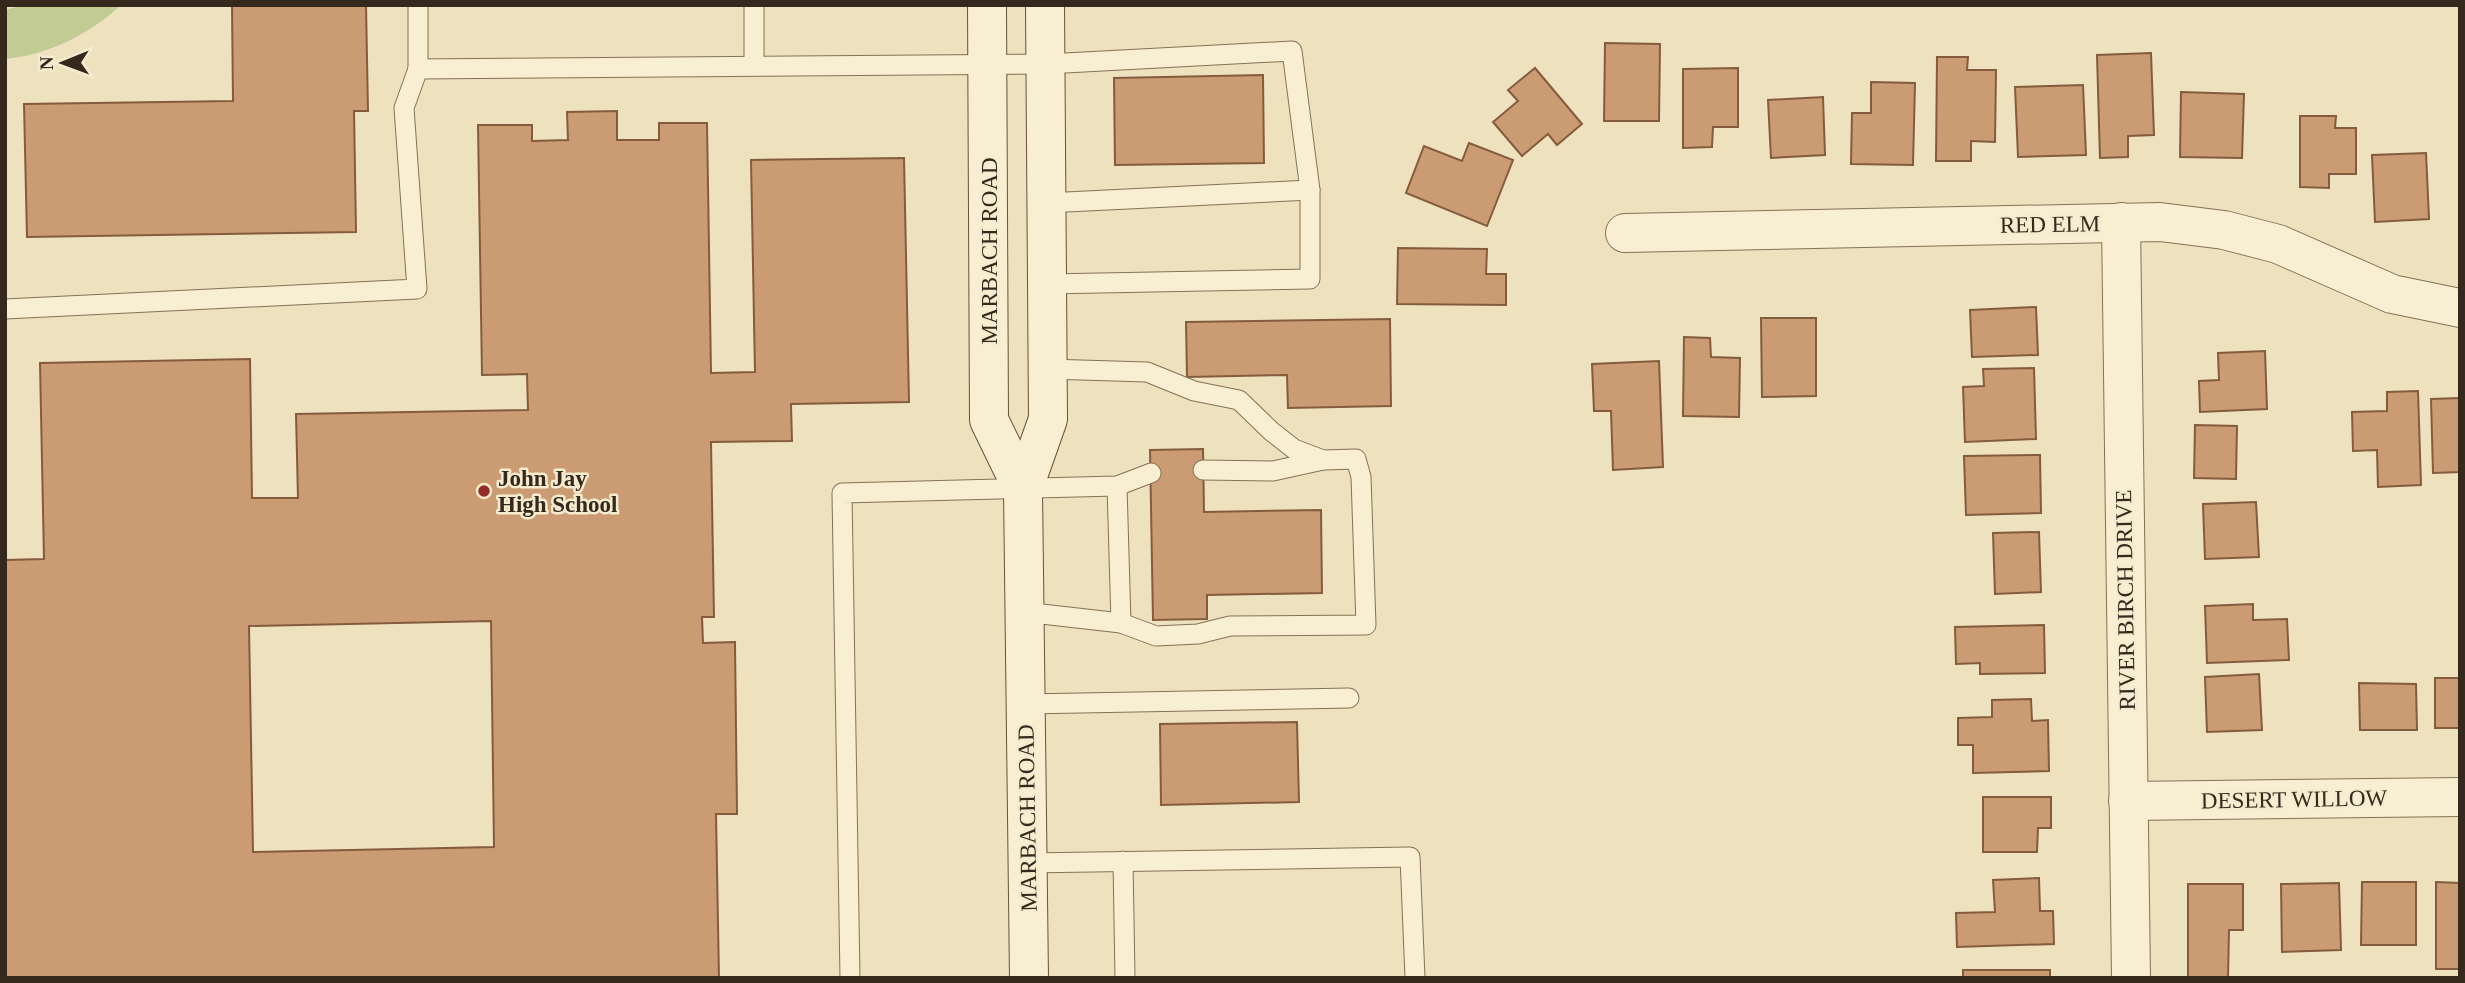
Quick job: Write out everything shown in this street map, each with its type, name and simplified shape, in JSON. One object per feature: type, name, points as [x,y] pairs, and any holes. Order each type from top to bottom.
[{"type":"street","name":"MARBACH ROAD","points":[[987,5],[989,420],[1023,490]]},
{"type":"street","name":"MARBACH ROAD","points":[[1029,978],[1023,490],[1048,419],[1045,5]]},
{"type":"street","name":"RIVER BIRCH DRIVE","points":[[2121,222],[2131,978]]},
{"type":"street","name":"RED ELM","points":[[1625,233],[2160,222],[2224,230],[2278,244],[2392,294],[2460,308]]},
{"type":"street","name":"DESERT WILLOW","points":[[2128,801],[2460,797]]},
{"type":"lane","points":[[5,309],[417,289],[404,108],[418,69],[418,5]]},
{"type":"lane","points":[[754,5],[754,64]]},
{"type":"lane","points":[[418,69],[989,62],[1046,64],[1292,51],[1310,190],[1310,279],[1047,284]]},
{"type":"lane","points":[[1046,203],[1310,190]]},
{"type":"lane","points":[[1047,369],[1147,372],[1194,391],[1239,400],[1294,449],[1323,460]]},
{"type":"lane","points":[[1024,612],[1121,623],[1156,636],[1198,634],[1230,626],[1366,625],[1362,477],[1356,459],[1323,460],[1273,471],[1203,470]]},
{"type":"lane","points":[[850,978],[842,493],[1117,486],[1151,473]]},
{"type":"lane","points":[[1117,486],[1121,623]]},
{"type":"lane","points":[[1026,704],[1349,698]]},
{"type":"lane","points":[[1027,863],[1409,857],[1415,978]]},
{"type":"lane","points":[[1123,861],[1125,978]]},
{"type":"green space","points":[[24,5],[121,5],[82,34],[52,48],[5,59],[5,10]]},
{"type":"building","points":[[232,5],[366,5],[368,111],[354,111],[356,232],[27,237],[24,104],[233,101]]},
{"type":"building","points":[[1605,43],[1660,44],[1659,121],[1604,121]]},
{"type":"building","points":[[2151,53],[2154,135],[2128,136],[2128,157],[2100,158],[2097,55]]},
{"type":"building","points":[[1937,57],[1968,57],[1967,70],[1996,70],[1995,142],[1971,141],[1971,161],[1936,161]]},
{"type":"building","points":[[1535,68],[1582,124],[1557,145],[1548,134],[1522,156],[1493,122],[1518,101],[1508,90]]},
{"type":"building","points":[[1738,68],[1738,127],[1713,127],[1712,147],[1683,148],[1683,69]]},
{"type":"building","points":[[1263,75],[1264,163],[1115,165],[1114,78]]},
{"type":"building","points":[[1871,82],[1915,83],[1913,165],[1851,164],[1852,113],[1871,113]]},
{"type":"building","points":[[2083,85],[2086,155],[2018,157],[2015,87]]},
{"type":"building","points":[[2181,92],[2244,94],[2242,158],[2180,157]]},
{"type":"building","points":[[1823,97],[1825,155],[1771,158],[1768,100]]},
{"type":"building","points":[[617,111],[617,140],[659,140],[659,123],[707,123],[711,373],[755,372],[751,160],[904,158],[909,402],[791,404],[792,441],[711,442],[714,617],[702,617],[703,643],[735,642],[737,814],[716,814],[719,978],[5,978],[5,560],[44,559],[40,363],[250,359],[252,498],[298,498],[296,414],[528,410],[527,374],[482,375],[478,125],[532,125],[532,141],[568,140],[567,112]],"holes":[[[491,621],[494,847],[253,852],[249,626]]]},
{"type":"building","points":[[2300,116],[2336,116],[2335,128],[2356,128],[2356,174],[2329,174],[2329,188],[2300,187]]},
{"type":"building","points":[[1469,143],[1513,160],[1487,226],[1406,193],[1424,146],[1462,161]]},
{"type":"building","points":[[2426,153],[2429,219],[2375,222],[2372,155]]},
{"type":"building","points":[[1398,248],[1487,249],[1486,274],[1506,274],[1506,305],[1397,304]]},
{"type":"building","points":[[2036,307],[2038,355],[1972,357],[1970,310]]},
{"type":"building","points":[[1761,318],[1816,318],[1816,396],[1762,397]]},
{"type":"building","points":[[1390,319],[1391,406],[1288,408],[1287,375],[1187,377],[1186,322]]},
{"type":"building","points":[[1684,337],[1710,338],[1711,357],[1740,358],[1739,417],[1683,416]]},
{"type":"building","points":[[2265,351],[2267,409],[2200,412],[2199,381],[2219,380],[2218,353]]},
{"type":"building","points":[[1659,361],[1663,467],[1613,470],[1611,411],[1594,411],[1592,364]]},
{"type":"building","points":[[2034,368],[2036,439],[1965,442],[1963,387],[1984,386],[1983,369]]},
{"type":"building","points":[[2418,391],[2421,485],[2378,487],[2377,450],[2353,451],[2352,412],[2387,411],[2387,392]]},
{"type":"building","points":[[2460,398],[2460,472],[2433,473],[2431,399]]},
{"type":"building","points":[[2195,425],[2237,426],[2236,479],[2194,478]]},
{"type":"building","points":[[1203,449],[1204,512],[1321,510],[1322,593],[1207,595],[1207,619],[1153,620],[1150,450]]},
{"type":"building","points":[[2040,455],[2041,513],[1966,515],[1964,456]]},
{"type":"building","points":[[2256,502],[2259,557],[2205,559],[2203,504]]},
{"type":"building","points":[[2039,532],[2041,592],[1995,594],[1993,533]]},
{"type":"building","points":[[2253,604],[2253,620],[2287,619],[2289,660],[2207,663],[2205,606]]},
{"type":"building","points":[[2044,625],[2045,673],[1980,674],[1980,663],[1956,664],[1955,627]]},
{"type":"building","points":[[2259,674],[2262,730],[2207,732],[2205,677]]},
{"type":"building","points":[[2435,678],[2460,678],[2460,728],[2435,728]]},
{"type":"building","points":[[2359,683],[2416,684],[2417,730],[2360,730]]},
{"type":"building","points":[[2031,699],[2032,721],[2048,720],[2049,771],[1973,773],[1973,745],[1958,745],[1958,718],[1992,717],[1992,700]]},
{"type":"building","points":[[1297,722],[1299,802],[1161,805],[1160,724]]},
{"type":"building","points":[[1983,797],[2051,797],[2051,828],[2038,828],[2037,852],[1983,852]]},
{"type":"building","points":[[2039,878],[2040,911],[2053,911],[2054,944],[1957,947],[1956,913],[1995,912],[1993,880]]},
{"type":"building","points":[[2362,882],[2416,882],[2416,945],[2361,945]]},
{"type":"building","points":[[2436,882],[2460,883],[2460,969],[2436,969]]},
{"type":"building","points":[[2339,883],[2341,950],[2282,952],[2281,884]]},
{"type":"building","points":[[2188,884],[2243,884],[2243,930],[2229,930],[2228,978],[2188,978]]},
{"type":"building","points":[[1963,970],[2050,970],[2050,978],[1963,978]]},
{"type":"place","name":"John Jay High School","points":[[484,491]]}]
